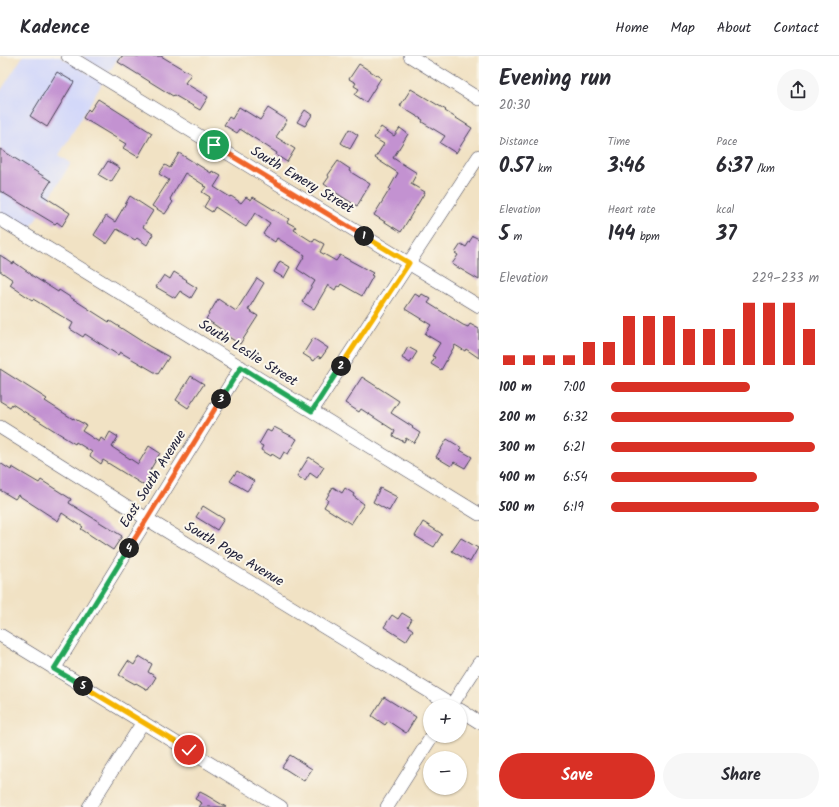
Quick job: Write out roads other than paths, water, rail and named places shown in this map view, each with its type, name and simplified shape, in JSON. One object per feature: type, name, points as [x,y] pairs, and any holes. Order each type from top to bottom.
[{"type":"street","name":"South Emery Street","points":[[68,56],[479,306]]},
{"type":"street","points":[[410,56],[479,98]]},
{"type":"street","points":[[312,411],[479,156]]},
{"type":"street","name":"South Leslie Street","points":[[0,219],[479,514]]},
{"type":"street","name":"East South Avenue","points":[[54,669],[241,367]]},
{"type":"street","name":"South Pope Avenue","points":[[0,427],[441,699]]},
{"type":"street","points":[[0,635],[281,807]]},
{"type":"street","points":[[459,699],[479,663]]},
{"type":"street","name":"South Pope Avenue","points":[[467,715],[479,722]]},
{"type":"street","points":[[89,807],[143,722]]},
{"type":"street","points":[[386,807],[427,743]]}]
